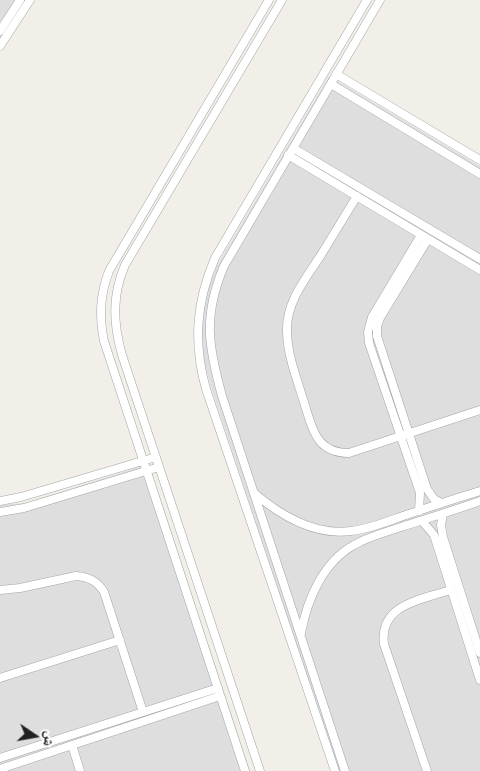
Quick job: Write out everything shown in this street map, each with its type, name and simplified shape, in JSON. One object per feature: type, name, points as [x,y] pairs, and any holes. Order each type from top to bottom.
[{"type":"street","points":[[0,31],[20,0]]},
{"type":"street","points":[[0,46],[30,0]]},
{"type":"street","points":[[245,771],[104,341],[100,313],[104,285],[116,259],[269,0]]},
{"type":"street","points":[[260,771],[117,337],[114,307],[119,278],[125,265],[282,0]]},
{"type":"street","points":[[335,771],[206,389],[199,356],[198,323],[203,290],[215,258],[367,0]]},
{"type":"street","points":[[345,771],[216,373],[209,321],[214,293],[224,266],[380,0]]},
{"type":"street","points":[[336,74],[480,160]]},
{"type":"street","points":[[330,84],[480,174]]},
{"type":"street","points":[[291,151],[357,196],[480,270]]},
{"type":"street","points":[[291,151],[480,259]]},
{"type":"street","points":[[357,196],[294,298],[288,318],[287,340],[311,426],[319,440],[325,446],[341,453],[349,453],[480,410]]},
{"type":"street","points":[[420,235],[372,316],[369,327],[369,342],[429,493],[434,500],[441,503]]},
{"type":"street","points":[[419,511],[420,492],[376,331],[380,318],[428,239]]},
{"type":"street","points":[[0,501],[22,497],[156,457]]},
{"type":"street","points":[[0,512],[24,508],[159,467]]},
{"type":"street","points":[[253,492],[274,508],[296,520],[324,530],[336,532],[362,530],[480,490]]},
{"type":"street","points":[[300,635],[303,618],[313,593],[326,571],[342,553],[364,540],[480,501]]},
{"type":"street","points":[[443,514],[441,525],[443,537],[480,653]]},
{"type":"street","points":[[422,521],[434,535],[480,680]]},
{"type":"street","points":[[0,590],[28,587],[76,576],[93,580],[99,585],[104,592],[143,712]]},
{"type":"street","points":[[427,771],[384,644],[383,635],[388,618],[394,611],[402,606],[450,590]]},
{"type":"street","points":[[0,678],[120,640]]},
{"type":"street","points":[[0,756],[218,688]]},
{"type":"street","points":[[0,769],[220,696]]},
{"type":"street","points":[[72,745],[80,771]]},
{"type":"shaded area","points":[[0,0],[24,0],[0,37]]},
{"type":"shaded area","points":[[329,76],[480,166],[480,771],[339,771],[202,356],[199,335],[208,287],[218,264]]},
{"type":"shaded area","points":[[149,464],[250,771],[0,771],[0,505],[25,503]]}]
